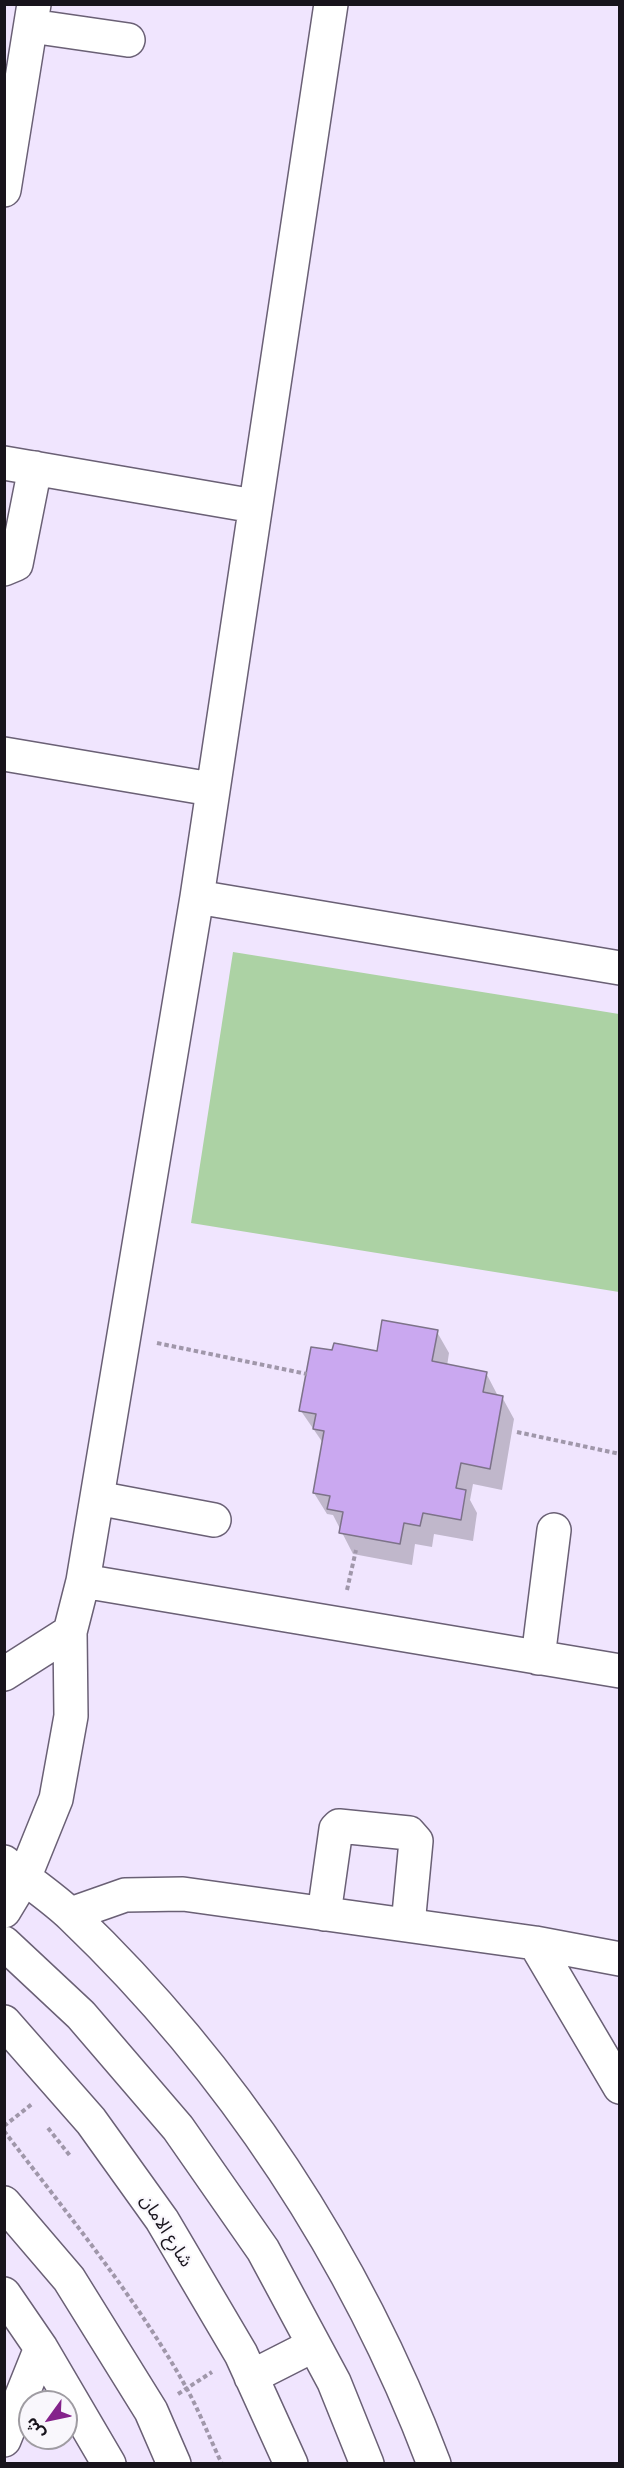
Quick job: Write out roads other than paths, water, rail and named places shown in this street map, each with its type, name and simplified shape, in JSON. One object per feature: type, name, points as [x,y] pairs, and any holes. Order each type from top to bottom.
[{"type":"street","points":[[4,1911],[14,1870],[56,1799],[71,1716],[70,1632],[83,1581],[197,897],[211,789],[331,4]]},
{"type":"street","points":[[6,174],[33,15],[128,40]]},
{"type":"street","points":[[4,569],[16,564],[20,465],[254,506]]},
{"type":"street","points":[[4,754],[211,789]]},
{"type":"street","points":[[197,897],[620,968]]},
{"type":"street","points":[[97,1498],[214,1520]]},
{"type":"street","points":[[538,1658],[554,1530]]},
{"type":"street","points":[[83,1581],[620,1671]]},
{"type":"street","points":[[4,1674],[70,1632]]},
{"type":"street","points":[[324,1914],[336,1829],[343,1824],[398,1831],[409,1833],[416,1842],[408,1925]]},
{"type":"street","points":[[14,1870],[71,1914],[172,2021],[263,2137],[342,2262],[408,2394],[434,2463]]},
{"type":"street","points":[[71,1914],[125,1895],[183,1894],[535,1943],[620,1959]]},
{"type":"street","points":[[4,1942],[81,2014],[178,2128],[263,2250],[334,2382],[367,2463]]},
{"type":"street","points":[[535,1943],[620,2087]]},
{"type":"street","name":"شارع الامان","points":[[4,2022],[91,2121],[162,2220],[252,2377],[291,2463]]},
{"type":"street","points":[[4,2204],[69,2279],[151,2411],[174,2463]]},
{"type":"street","points":[[4,2294],[41,2348],[109,2463]]},
{"type":"street","points":[[252,2377],[314,2345]]},
{"type":"street","points":[[4,2440],[41,2348]]}]
